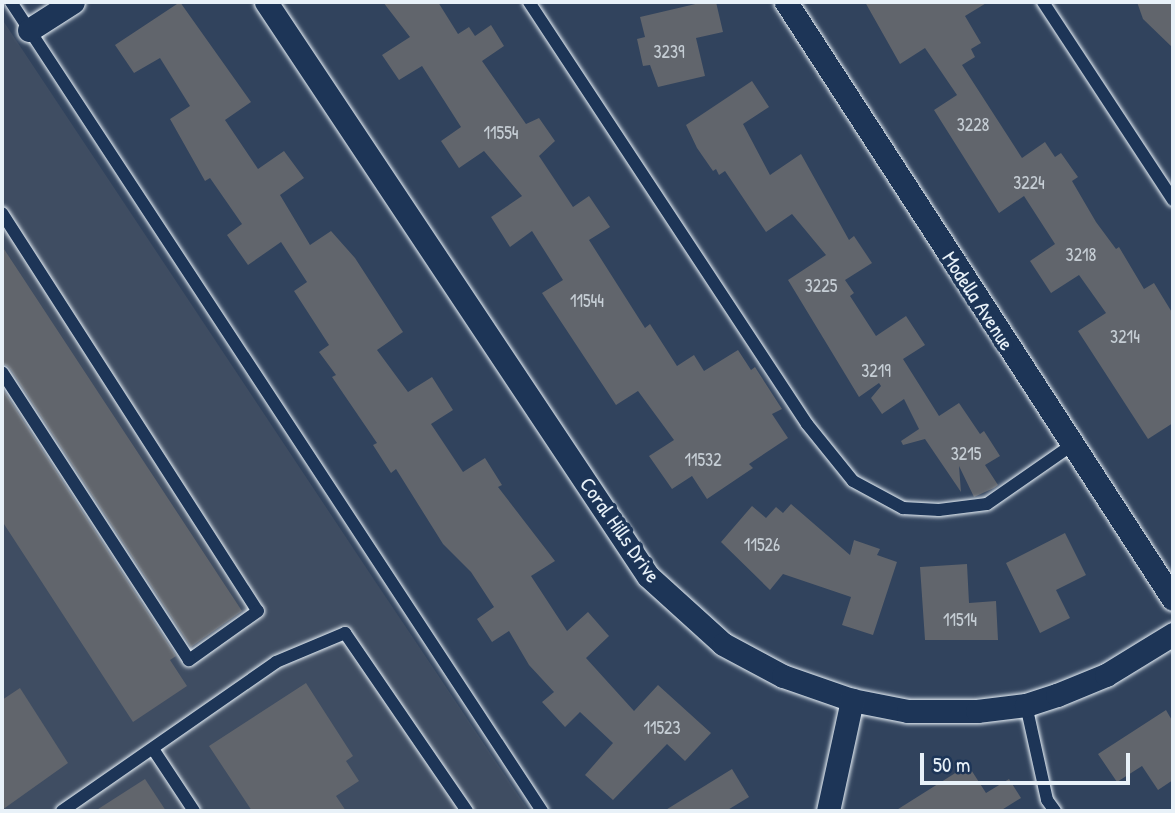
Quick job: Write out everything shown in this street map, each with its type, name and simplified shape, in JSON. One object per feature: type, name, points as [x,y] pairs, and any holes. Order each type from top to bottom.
[{"type":"street","points":[[29,30],[73,2]]},
{"type":"street","name":"Coral Hills Drive","points":[[266,2],[648,576],[723,644],[783,676],[852,700],[908,711],[977,711],[1026,705],[1106,675],[1173,634]]},
{"type":"street","name":"Modella Avenue","points":[[786,2],[1173,599]]},
{"type":"street","points":[[828,811],[852,700]]},
{"type":"lane","points":[[11,2],[542,811]]},
{"type":"lane","points":[[529,2],[807,425],[853,481],[903,508],[939,510],[987,503],[1072,445]]},
{"type":"lane","points":[[1043,2],[1173,200]]},
{"type":"lane","points":[[2,213],[258,611],[189,660],[2,372]]},
{"type":"lane","points":[[62,811],[276,662],[345,633],[467,811]]},
{"type":"lane","points":[[1026,705],[1047,800],[1055,811]]},
{"type":"lane","points":[[153,750],[194,811]]},
{"type":"shaded area","points":[[2,19],[375,581],[529,811],[2,811]]},
{"type":"building","points":[[180,2],[251,102],[225,120],[258,169],[284,151],[304,178],[280,195],[310,245],[331,231],[355,258],[403,332],[377,350],[408,392],[432,377],[453,410],[431,424],[463,472],[485,458],[502,485],[498,487],[555,561],[531,576],[567,631],[588,612],[609,636],[586,658],[634,711],[658,685],[711,733],[685,761],[667,744],[613,800],[585,775],[613,743],[580,712],[565,727],[542,702],[554,692],[529,665],[509,631],[492,642],[477,619],[494,607],[471,572],[443,544],[396,469],[391,473],[373,445],[377,443],[332,377],[336,375],[319,352],[329,345],[294,291],[307,282],[281,242],[248,265],[227,235],[242,224],[210,178],[205,181],[170,119],[190,106],[160,58],[134,73],[115,45]]},
{"type":"building","points":[[383,2],[438,2],[458,34],[469,27],[475,36],[491,25],[504,46],[482,61],[526,124],[539,118],[555,141],[539,156],[573,207],[589,196],[610,227],[589,240],[645,328],[650,324],[677,366],[694,355],[704,371],[738,350],[751,370],[755,367],[782,409],[772,414],[788,438],[749,464],[753,468],[707,499],[692,476],[672,489],[649,456],[674,440],[638,391],[616,405],[542,293],[563,280],[532,231],[510,247],[491,217],[522,196],[484,151],[459,168],[441,141],[461,127],[422,66],[399,80],[382,55],[410,37]]},
{"type":"building","points":[[704,2],[716,2],[723,32],[696,38],[705,76],[658,87],[650,65],[643,66],[637,39],[645,37],[640,17]]},
{"type":"building","points":[[865,2],[988,2],[965,16],[981,43],[971,49],[975,57],[962,65],[1022,158],[1045,142],[1055,157],[1061,153],[1078,177],[1072,181],[1096,222],[1116,249],[1119,247],[1144,289],[1154,283],[1173,314],[1173,423],[1148,439],[1078,331],[1106,313],[1079,275],[1051,293],[1030,261],[1055,244],[1024,196],[999,213],[934,110],[957,95],[925,48],[900,64]]},
{"type":"building","points":[[1137,2],[1173,2],[1173,48],[1143,19]]},
{"type":"building","points":[[752,81],[769,107],[743,124],[770,175],[801,154],[849,240],[854,236],[872,263],[845,280],[854,293],[850,296],[876,336],[906,316],[925,345],[903,359],[939,416],[959,403],[980,434],[984,431],[1000,456],[985,465],[998,485],[994,488],[974,497],[959,466],[961,492],[925,439],[903,445],[901,441],[919,429],[904,399],[882,414],[871,398],[881,386],[879,383],[859,397],[788,280],[826,255],[792,214],[766,232],[725,171],[719,175],[716,169],[713,171],[697,148],[686,125]]},
{"type":"building","points":[[2,246],[242,611],[191,647],[9,367],[2,363]]},
{"type":"building","points":[[2,388],[176,656],[170,660],[187,686],[133,722],[2,521]]},
{"type":"building","points":[[791,504],[850,555],[854,540],[880,549],[877,555],[897,562],[873,635],[842,625],[851,597],[783,574],[770,590],[721,542],[752,506],[766,518],[776,507],[783,513]]},
{"type":"building","points":[[1065,533],[1086,575],[1056,590],[1070,618],[1040,633],[1006,563]]},
{"type":"building","points":[[967,564],[969,603],[996,601],[998,640],[925,640],[920,567]]},
{"type":"building","points":[[306,683],[353,756],[346,761],[359,781],[336,796],[346,811],[252,811],[209,746]]},
{"type":"building","points":[[20,688],[68,763],[2,810],[2,700]]},
{"type":"building","points":[[1166,710],[1173,722],[1173,780],[1158,790],[1142,766],[1117,782],[1098,754]]},
{"type":"building","points":[[968,765],[986,793],[1009,779],[1021,798],[1000,811],[895,811]]},
{"type":"building","points":[[732,769],[749,797],[726,811],[664,811]]},
{"type":"building","points":[[145,779],[166,811],[95,811]]}]
